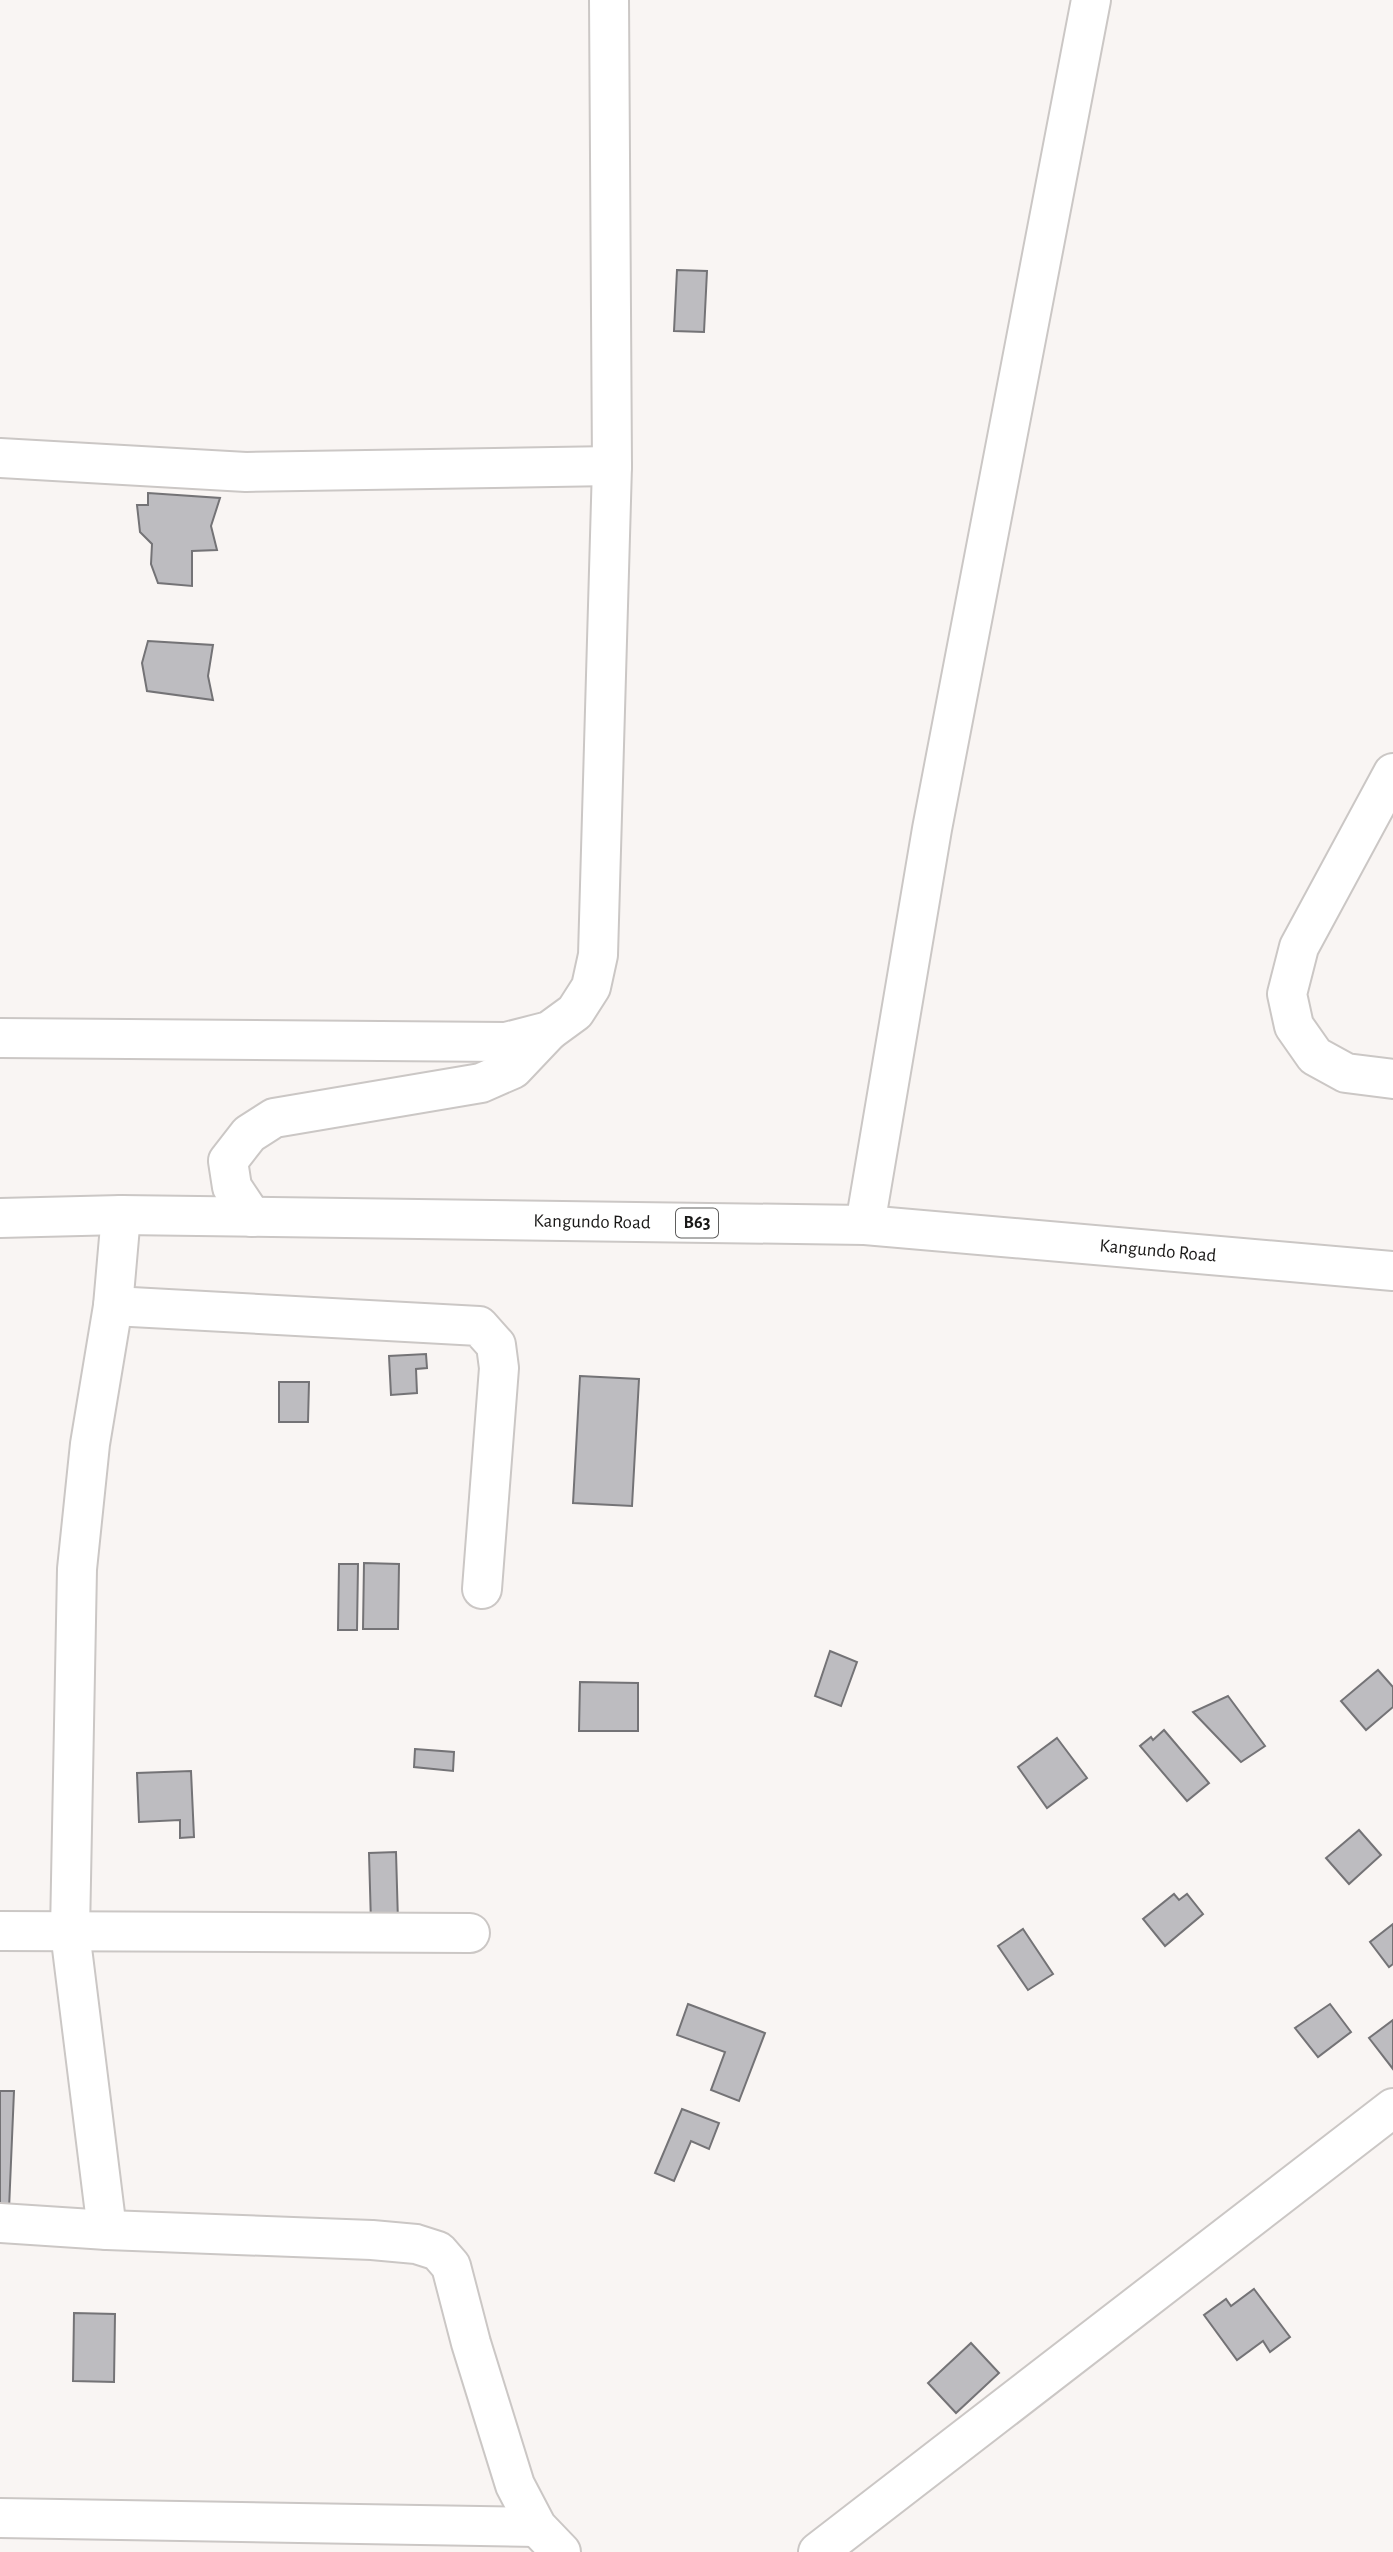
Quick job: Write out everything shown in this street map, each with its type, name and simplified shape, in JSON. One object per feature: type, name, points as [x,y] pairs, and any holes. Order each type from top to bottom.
[{"type":"main road","points":[[252,1217],[232,1187],[228,1161],[249,1134],[274,1118],[481,1083],[513,1069],[549,1031],[575,1012],[591,987],[598,955],[612,466],[609,0]]},
{"type":"main road","points":[[864,1226],[932,829],[1091,0]]},
{"type":"main road","points":[[0,458],[246,472],[612,466]]},
{"type":"main road","points":[[1393,773],[1299,947],[1287,994],[1294,1026],[1315,1056],[1346,1073],[1393,1079]]},
{"type":"main road","points":[[0,1038],[506,1042],[549,1031]]},
{"type":"main road","points":[[107,2230],[70,1931],[77,1569],[90,1444],[113,1306],[121,1215]]},
{"type":"main road","name":"Kangundo Road","points":[[0,1218],[121,1215],[864,1226],[1393,1271]]},
{"type":"main road","points":[[113,1306],[479,1326],[496,1345],[499,1367],[482,1589]]},
{"type":"main road","points":[[0,1931],[470,1933]]},
{"type":"main road","points":[[818,2552],[1393,2108]]},
{"type":"main road","points":[[0,2223],[107,2230],[372,2240],[416,2244],[438,2251],[451,2266],[471,2343],[515,2485],[549,2539]]},
{"type":"main road","points":[[0,2518],[549,2539]]},
{"type":"building","points":[[677,270],[707,271],[704,332],[674,331]]},
{"type":"building","points":[[148,493],[220,498],[211,526],[217,550],[192,551],[192,586],[158,583],[151,564],[152,544],[140,532],[137,505],[148,505]]},
{"type":"building","points":[[148,641],[213,645],[208,676],[213,700],[147,691],[142,663]]},
{"type":"building","points":[[426,1354],[427,1368],[416,1369],[417,1393],[391,1395],[389,1356]]},
{"type":"building","points":[[580,1376],[639,1379],[632,1506],[573,1503]]},
{"type":"building","points":[[279,1382],[309,1382],[308,1422],[279,1422]]},
{"type":"building","points":[[364,1563],[399,1564],[398,1629],[363,1629]]},
{"type":"building","points":[[339,1564],[358,1564],[357,1630],[338,1630]]},
{"type":"building","points":[[830,1651],[857,1662],[841,1706],[815,1696]]},
{"type":"building","points":[[1378,1670],[1393,1687],[1393,1707],[1366,1730],[1341,1701]]},
{"type":"building","points":[[580,1682],[638,1683],[638,1731],[579,1731]]},
{"type":"building","points":[[1228,1696],[1265,1746],[1241,1762],[1193,1712]]},
{"type":"building","points":[[1164,1730],[1209,1783],[1187,1801],[1140,1746],[1151,1737],[1153,1740]]},
{"type":"building","points":[[1057,1738],[1087,1778],[1047,1808],[1018,1767]]},
{"type":"building","points":[[415,1749],[454,1752],[453,1771],[414,1767]]},
{"type":"building","points":[[191,1771],[194,1837],[180,1838],[180,1820],[139,1822],[137,1773]]},
{"type":"building","points":[[1359,1830],[1381,1855],[1349,1884],[1326,1858]]},
{"type":"building","points":[[396,1852],[398,1922],[371,1923],[369,1853]]},
{"type":"building","points":[[1174,1894],[1179,1900],[1187,1894],[1203,1914],[1165,1946],[1143,1919]]},
{"type":"building","points":[[1393,1924],[1393,1964],[1389,1967],[1370,1942]]},
{"type":"building","points":[[1023,1929],[1053,1974],[1028,1990],[998,1946]]},
{"type":"building","points":[[688,2004],[765,2033],[739,2101],[711,2090],[725,2052],[677,2035]]},
{"type":"building","points":[[1330,2004],[1351,2032],[1318,2057],[1295,2028]]},
{"type":"building","points":[[1393,2020],[1393,2069],[1369,2038]]},
{"type":"building","points":[[0,2091],[14,2091],[9,2209],[0,2209]]},
{"type":"building","points":[[682,2109],[719,2123],[709,2149],[691,2141],[674,2181],[655,2173]]},
{"type":"building","points":[[1254,2289],[1290,2337],[1270,2352],[1263,2341],[1237,2360],[1204,2315],[1226,2299],[1231,2306]]},
{"type":"building","points":[[74,2313],[115,2314],[114,2382],[73,2381]]},
{"type":"building","points":[[971,2343],[999,2373],[956,2413],[928,2383]]}]
